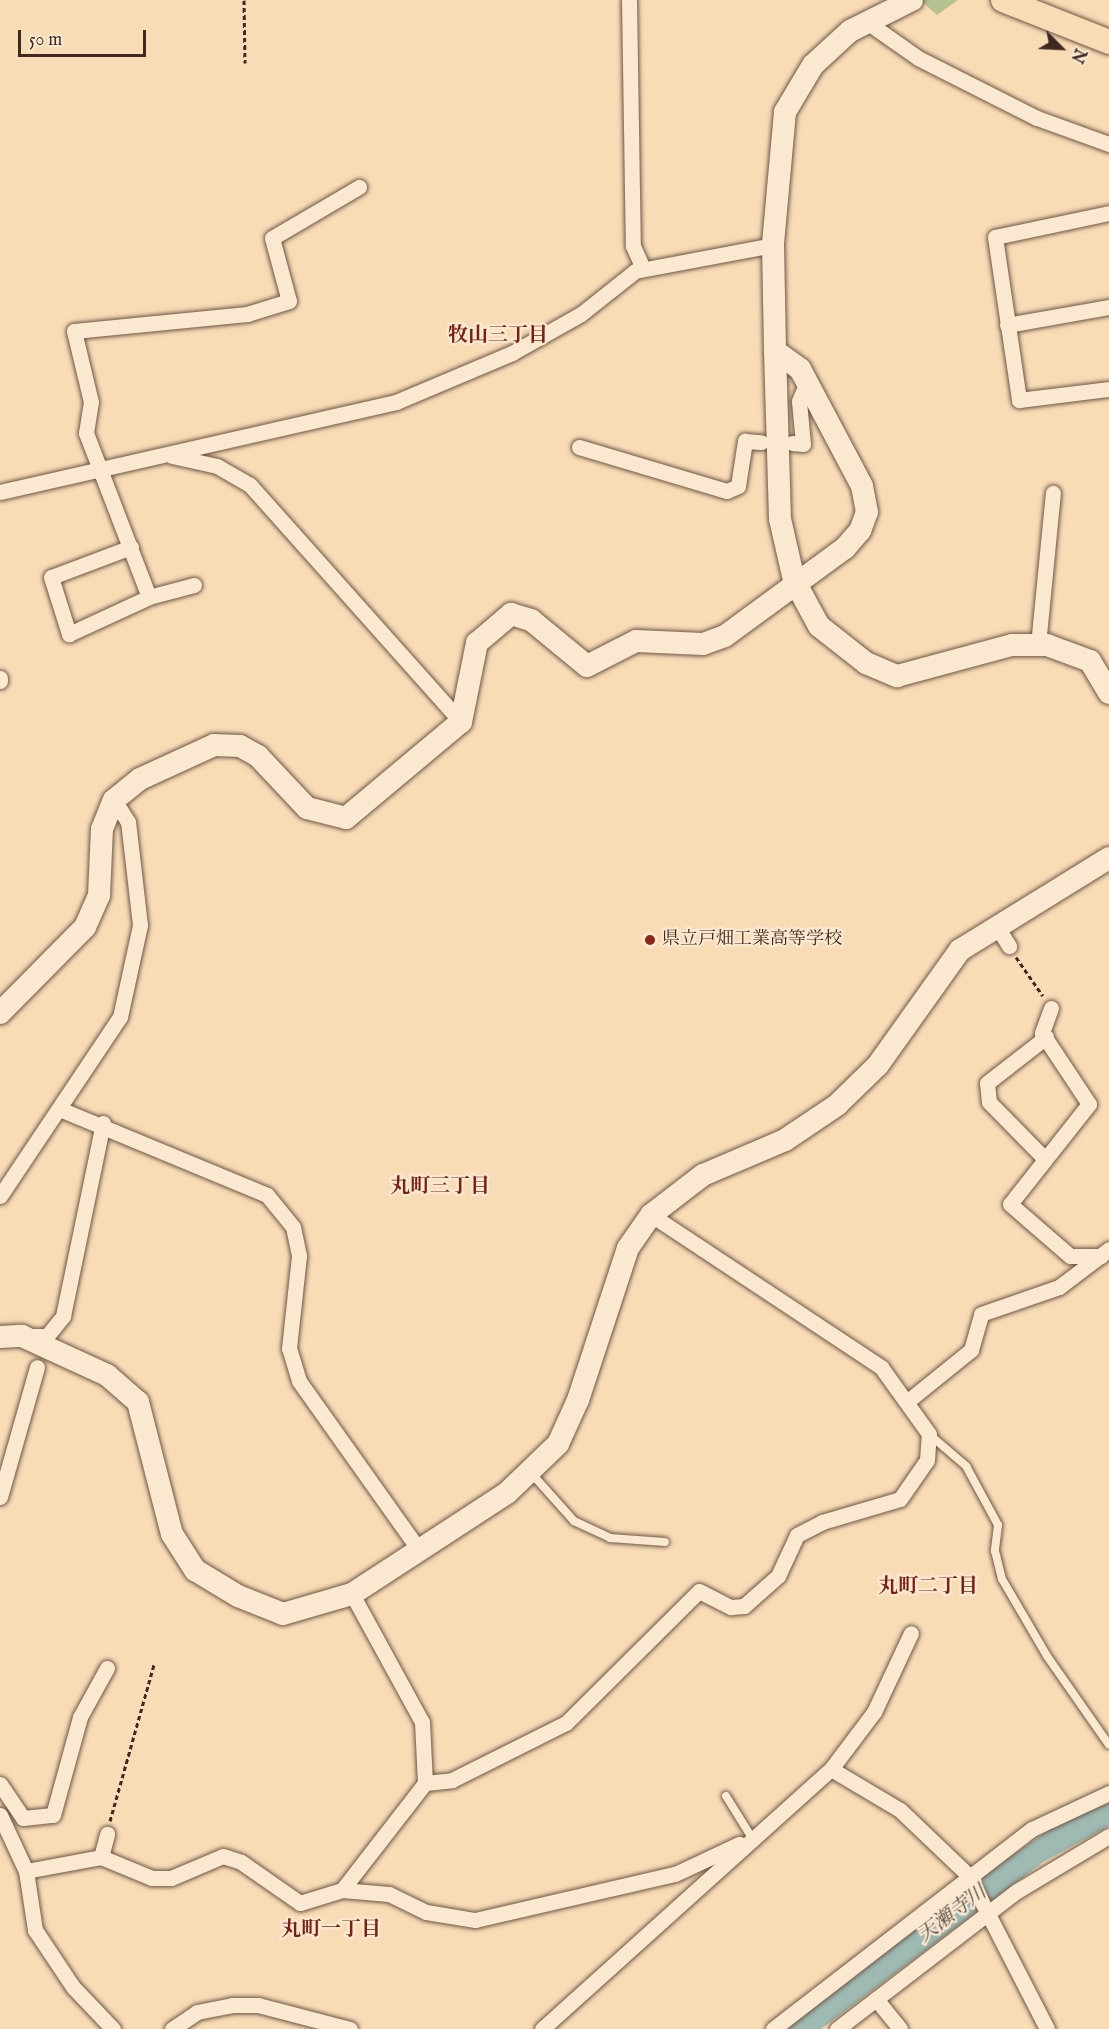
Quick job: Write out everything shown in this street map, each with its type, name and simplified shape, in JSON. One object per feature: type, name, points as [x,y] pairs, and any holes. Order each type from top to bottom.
[{"type":"main road","points":[[1003,0],[1109,42]]},
{"type":"main road","points":[[1044,0],[1109,25]]},
{"type":"street","points":[[629,0],[633,246],[643,268]]},
{"type":"street","points":[[904,4],[867,22],[813,65],[785,112],[773,245],[775,351],[780,519],[794,580],[819,626],[866,663],[897,676],[1012,645],[1038,645],[1071,650],[1090,661],[1109,693]]},
{"type":"street","points":[[867,22],[938,68],[1037,118],[1109,144]]},
{"type":"street","points":[[149,597],[101,467],[86,433],[91,402],[74,331],[247,314],[289,301],[272,238],[359,187]]},
{"type":"street","points":[[1109,213],[995,237],[1019,400],[1109,389]]},
{"type":"street","points":[[0,492],[101,467],[166,455],[396,402],[512,353],[643,268],[773,245]]},
{"type":"street","points":[[1007,325],[1109,307]]},
{"type":"street","points":[[0,1013],[84,927],[99,895],[102,830],[114,800],[140,779],[214,745],[240,746],[258,756],[307,808],[346,818],[461,722],[477,643],[511,614],[531,620],[587,666],[636,641],[704,644],[725,636],[794,580],[845,548],[861,531],[867,512],[846,446],[800,369],[775,351]]},
{"type":"street","points":[[792,443],[803,444],[799,401],[807,382]]},
{"type":"street","points":[[579,447],[727,491],[738,486],[745,441],[761,442]]},
{"type":"street","points":[[166,455],[217,466],[250,484],[461,722]]},
{"type":"street","points":[[1038,645],[1053,493]]},
{"type":"street","points":[[131,547],[51,577],[69,634],[149,597],[194,585]]},
{"type":"street","points":[[0,1196],[62,1110],[120,1017],[135,963],[137,872],[128,822],[114,800]]},
{"type":"street","points":[[0,1325],[11,1336],[107,1375],[138,1402],[172,1534],[195,1570],[238,1596],[283,1614],[352,1594],[507,1494],[558,1444],[628,1248],[651,1215],[703,1175],[785,1140],[837,1105],[878,1065],[960,950],[996,925],[1109,858]]},
{"type":"street","points":[[996,925],[1009,946]]},
{"type":"street","points":[[1051,1008],[1043,1017],[1046,1037],[1089,1104],[1010,1204],[1070,1256],[1105,1252]]},
{"type":"street","points":[[1045,1159],[989,1102],[987,1083],[1046,1037]]},
{"type":"street","points":[[62,1110],[103,1123],[267,1195],[293,1227],[299,1256],[289,1348],[299,1381],[419,1550]]},
{"type":"street","points":[[11,1336],[47,1336],[63,1316],[103,1123]]},
{"type":"street","points":[[425,1783],[452,1780],[566,1723],[699,1591],[731,1607],[744,1606],[778,1576],[797,1535],[822,1522],[900,1499],[927,1460],[929,1434],[909,1400],[882,1367],[829,1328],[694,1248],[651,1215]]},
{"type":"street","points":[[909,1400],[971,1350],[981,1314],[1059,1287],[1105,1252]]},
{"type":"street","points":[[0,1497],[37,1367]]},
{"type":"street","points":[[342,1890],[425,1783],[422,1722],[352,1594]]},
{"type":"street","points":[[542,2029],[831,1769],[874,1712],[911,1633]]},
{"type":"street","points":[[0,1784],[23,1818],[53,1815],[80,1717],[107,1668]]},
{"type":"street","points":[[831,1769],[900,1810],[968,1875],[990,1911],[1047,2029]]},
{"type":"street","points":[[773,2029],[968,1875],[1032,1829],[1109,1793]]},
{"type":"street","points":[[0,1815],[26,1871],[34,1930],[73,1986],[113,2029]]},
{"type":"street","points":[[101,1857],[106,1834]]},
{"type":"street","points":[[837,2029],[990,1911],[1109,1836]]},
{"type":"street","points":[[26,1871],[101,1857],[152,1878],[171,1878],[223,1856],[242,1862],[300,1903],[342,1890],[388,1894],[426,1912],[475,1920],[675,1874],[752,1838]]},
{"type":"street","points":[[876,1999],[900,2029]]},
{"type":"street","points":[[172,2029],[197,2012],[233,2005],[258,2005],[350,2029]]},
{"type":"lane","points":[[929,1434],[966,1466],[998,1526],[995,1551],[1002,1579],[1109,1745]]},
{"type":"lane","points":[[530,1471],[574,1521],[610,1538],[665,1542]]},
{"type":"lane","points":[[726,1796],[752,1838]]},
{"type":"path","points":[[244,0],[245,63]]},
{"type":"path","points":[[1009,946],[1051,1008]]},
{"type":"path","points":[[106,1834],[154,1664]]},
{"type":"green space","points":[[920,0],[958,0],[937,15]]},
{"type":"water","name":"天瀬寺川","points":[[1109,1803],[1109,1826],[1043,1862],[821,2029],[787,2029],[1004,1861],[1056,1825]]},
{"type":"place","name":"県立戸畑工業高等学校","points":[[650,940]]},
{"type":"district","name":"牧山三丁目","points":[[498,335]]},
{"type":"district","name":"丸町三丁目","points":[[440,1186]]},
{"type":"district","name":"丸町二丁目","points":[[928,1586]]},
{"type":"district","name":"丸町一丁目","points":[[331,1929]]}]
